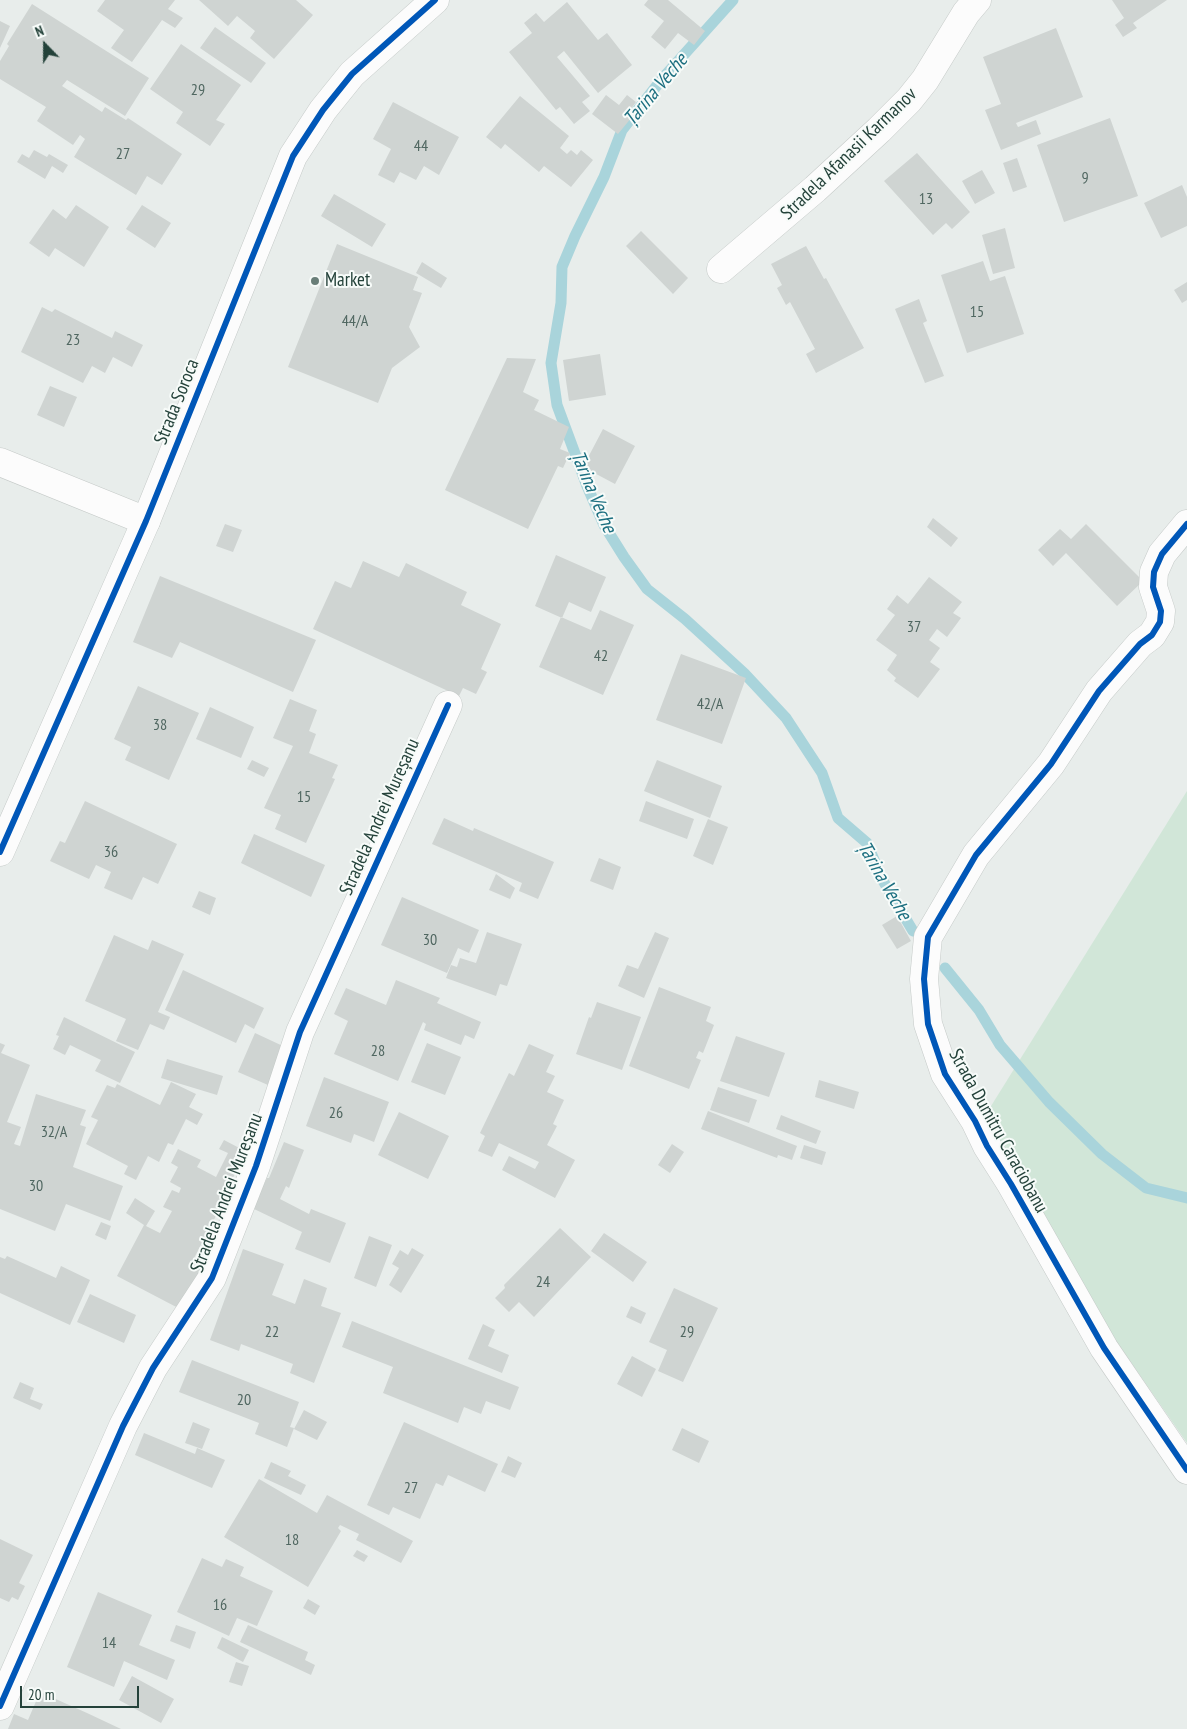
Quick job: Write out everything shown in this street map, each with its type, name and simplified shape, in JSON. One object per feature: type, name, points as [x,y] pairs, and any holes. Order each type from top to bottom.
[{"type":"street","name":"Strada Soroca","points":[[0,852],[146,521],[266,218],[293,156],[323,110],[352,74],[435,0]]},
{"type":"street","name":"Stradela Afanasii Karmanov","points":[[721,269],[815,189],[909,100],[925,80],[966,13],[977,0]]},
{"type":"street","points":[[0,462],[146,521]]},
{"type":"street","name":"Strada Dumitru Caraciobanu","points":[[1187,524],[1162,554],[1154,572],[1154,588],[1161,611],[1160,622],[1152,636],[1140,644],[1098,690],[1051,764],[976,855],[928,937],[924,979],[928,1024],[946,1074],[975,1121],[990,1152],[1011,1184],[1104,1348],[1187,1470]]},
{"type":"street","name":"Stradela Andrei Mureșanu","points":[[0,1706],[123,1426],[153,1368],[212,1278],[256,1166],[300,1032],[448,705]]},
{"type":"green space","points":[[1187,791],[1187,1443],[973,1135]]},
{"type":"building","points":[[105,0],[175,0],[168,9],[183,18],[175,28],[162,20],[132,62],[111,48],[124,30],[97,11]]},
{"type":"building","points":[[199,0],[296,0],[313,15],[274,59],[250,38],[255,31],[237,16],[228,26]]},
{"type":"building","points":[[648,0],[668,0],[705,31],[694,45],[678,33],[665,49],[651,37],[664,21],[644,5]]},
{"type":"building","points":[[1112,0],[1167,0],[1133,23],[1137,28],[1123,37],[1115,25],[1124,18]]},
{"type":"building","points":[[567,2],[598,40],[607,33],[632,65],[598,93],[564,51],[557,57],[590,96],[582,102],[590,111],[574,124],[560,107],[556,110],[509,52],[532,33],[524,23],[536,13],[544,22]]},
{"type":"building","points":[[32,4],[149,78],[125,116],[67,80],[62,86],[102,112],[105,107],[126,120],[128,118],[182,154],[162,185],[147,176],[136,195],[74,157],[85,139],[80,135],[73,145],[37,121],[46,107],[0,79],[0,61],[9,46],[7,44]]},
{"type":"building","points":[[0,21],[10,26],[0,48]]},
{"type":"building","points":[[215,27],[266,63],[251,83],[200,48]]},
{"type":"building","points":[[1056,28],[1083,97],[1016,123],[1018,127],[1036,120],[1041,134],[1001,150],[985,110],[1001,104],[983,57]]},
{"type":"building","points":[[181,44],[241,85],[216,120],[225,124],[210,146],[176,123],[183,112],[150,89]]},
{"type":"building","points":[[606,95],[619,105],[627,95],[636,102],[628,113],[632,117],[618,134],[592,114]]},
{"type":"building","points":[[520,96],[569,136],[560,148],[567,154],[571,150],[577,155],[581,150],[593,160],[571,187],[544,166],[539,172],[505,144],[501,149],[486,137]]},
{"type":"building","points":[[393,102],[459,137],[439,175],[424,166],[416,180],[400,172],[394,183],[378,175],[391,149],[373,139]]},
{"type":"building","points":[[1110,118],[1138,196],[1064,222],[1037,145]]},
{"type":"building","points":[[34,150],[47,157],[49,154],[68,165],[63,173],[52,166],[45,179],[17,162],[22,154],[29,158]]},
{"type":"building","points":[[917,153],[970,212],[952,229],[946,223],[933,235],[884,181]]},
{"type":"building","points":[[1017,158],[1027,187],[1013,192],[1003,163]]},
{"type":"building","points":[[982,170],[995,193],[975,204],[962,181]]},
{"type":"building","points":[[1182,185],[1187,197],[1187,226],[1161,238],[1144,203]]},
{"type":"building","points":[[334,194],[386,224],[372,247],[321,216]]},
{"type":"building","points":[[76,205],[109,227],[84,267],[55,248],[49,257],[29,243],[53,209],[66,219]]},
{"type":"building","points":[[142,205],[171,223],[155,248],[126,229]]},
{"type":"building","points":[[1005,228],[1015,268],[993,274],[982,235]]},
{"type":"building","points":[[641,231],[688,278],[673,294],[626,246]]},
{"type":"building","points":[[337,244],[418,277],[413,290],[422,293],[409,327],[420,347],[392,368],[378,403],[288,367]]},
{"type":"building","points":[[806,246],[824,279],[826,278],[864,348],[816,373],[806,354],[815,349],[790,302],[786,305],[777,288],[782,285],[771,264]]},
{"type":"building","points":[[983,261],[990,281],[1005,276],[1024,334],[967,353],[941,275]]},
{"type":"building","points":[[422,262],[447,278],[441,288],[416,273]]},
{"type":"building","points":[[1187,282],[1187,300],[1182,303],[1174,290]]},
{"type":"building","points":[[919,299],[927,321],[923,323],[944,376],[925,383],[895,309]]},
{"type":"building","points":[[42,307],[52,312],[55,309],[112,338],[115,331],[143,345],[132,367],[113,357],[105,373],[92,366],[83,383],[21,352]]},
{"type":"building","points":[[600,354],[606,395],[569,401],[563,360]]},
{"type":"building","points":[[507,358],[536,359],[523,392],[539,400],[534,410],[569,427],[560,449],[570,453],[563,468],[558,466],[528,529],[445,490]]},
{"type":"building","points":[[50,386],[77,397],[64,427],[37,415]]},
{"type":"building","points":[[603,429],[635,446],[615,484],[583,467]]},
{"type":"building","points":[[933,518],[958,538],[951,547],[927,527]]},
{"type":"building","points":[[225,524],[242,530],[233,552],[216,546]]},
{"type":"building","points":[[1086,524],[1143,581],[1117,606],[1066,553],[1053,566],[1038,550],[1060,529],[1071,539]]},
{"type":"building","points":[[556,555],[606,577],[591,612],[569,602],[562,618],[535,606]]},
{"type":"building","points":[[363,561],[399,577],[406,563],[467,592],[461,605],[501,624],[481,669],[487,672],[476,694],[463,688],[459,696],[313,629],[335,581],[351,588]]},
{"type":"building","points":[[160,576],[316,640],[293,692],[180,642],[172,658],[133,642]]},
{"type":"building","points":[[929,577],[962,602],[953,613],[961,618],[947,637],[937,629],[929,640],[940,648],[930,662],[940,669],[918,698],[894,681],[896,678],[887,670],[897,655],[876,640],[895,615],[887,609],[897,595],[908,604]]},
{"type":"building","points":[[600,610],[634,625],[603,695],[539,667],[561,617],[591,630]]},
{"type":"building","points":[[681,654],[746,678],[722,744],[656,720]]},
{"type":"building","points":[[138,686],[199,713],[169,780],[125,760],[131,747],[114,739]]},
{"type":"building","points":[[290,699],[317,710],[309,731],[316,734],[309,753],[338,765],[332,778],[335,779],[306,843],[275,829],[281,815],[264,808],[293,746],[273,738]]},
{"type":"building","points":[[210,707],[254,727],[241,758],[196,739]]},
{"type":"building","points":[[252,760],[269,768],[264,777],[247,769]]},
{"type":"building","points":[[657,760],[722,786],[710,818],[644,791]]},
{"type":"building","points":[[85,801],[177,844],[158,884],[143,877],[132,900],[104,888],[111,872],[96,865],[89,879],[50,861],[60,841],[65,843]]},
{"type":"building","points":[[646,801],[694,819],[687,839],[639,821]]},
{"type":"building","points":[[444,818],[473,831],[474,828],[554,862],[538,899],[519,891],[522,883],[432,844]]},
{"type":"building","points":[[708,819],[728,827],[713,865],[693,856]]},
{"type":"building","points":[[254,834],[325,865],[311,897],[241,863]]},
{"type":"building","points":[[599,858],[621,867],[613,890],[590,881]]},
{"type":"building","points":[[496,874],[515,888],[510,899],[489,890]]},
{"type":"building","points":[[199,891],[216,898],[210,915],[192,907]]},
{"type":"building","points":[[402,897],[479,930],[469,953],[458,948],[447,973],[381,945]]},
{"type":"building","points":[[897,916],[911,941],[897,949],[882,925]]},
{"type":"building","points":[[487,932],[522,944],[507,986],[500,984],[496,996],[446,978],[451,965],[457,967],[460,958],[476,963]]},
{"type":"building","points":[[655,932],[669,938],[644,998],[618,986],[627,965],[638,969]]},
{"type":"building","points":[[114,935],[148,950],[152,940],[184,954],[158,1012],[170,1017],[164,1030],[150,1024],[138,1050],[116,1041],[126,1019],[85,1001]]},
{"type":"building","points":[[183,970],[264,1008],[254,1029],[245,1024],[236,1043],[165,1010]]},
{"type":"building","points":[[396,980],[440,998],[437,1003],[481,1022],[474,1039],[465,1035],[461,1045],[424,1030],[426,1024],[423,1022],[398,1081],[334,1054],[348,1021],[334,1014],[346,988],[386,1005]]},
{"type":"building","points":[[659,987],[711,1007],[706,1021],[714,1025],[703,1053],[699,1051],[696,1058],[701,1060],[689,1089],[629,1066]]},
{"type":"building","points":[[597,1002],[641,1017],[622,1070],[576,1054],[589,1017],[591,1018]]},
{"type":"building","points":[[64,1017],[135,1052],[120,1083],[95,1071],[101,1060],[70,1045],[65,1055],[53,1049],[59,1036],[56,1035]]},
{"type":"building","points":[[255,1033],[285,1047],[268,1085],[238,1072]]},
{"type":"building","points":[[736,1036],[785,1053],[769,1097],[720,1081]]},
{"type":"building","points":[[0,1043],[5,1045],[1,1053],[30,1065],[7,1122],[21,1127],[14,1144],[20,1146],[36,1094],[86,1110],[80,1125],[86,1127],[73,1167],[123,1186],[110,1221],[66,1204],[55,1231],[0,1209]]},
{"type":"building","points":[[427,1043],[461,1057],[445,1095],[411,1082]]},
{"type":"building","points":[[529,1044],[554,1055],[546,1072],[555,1076],[547,1092],[564,1100],[553,1124],[557,1126],[547,1145],[575,1160],[555,1198],[502,1170],[509,1156],[535,1169],[539,1162],[499,1143],[492,1157],[478,1151],[485,1136],[480,1133],[509,1073],[514,1076]]},
{"type":"building","points":[[167,1059],[223,1076],[217,1095],[161,1078]]},
{"type":"building","points":[[324,1077],[389,1102],[374,1142],[354,1134],[351,1143],[306,1126]]},
{"type":"building","points":[[819,1080],[859,1092],[854,1109],[815,1097]]},
{"type":"building","points":[[171,1082],[196,1094],[189,1107],[203,1114],[197,1125],[186,1119],[173,1145],[168,1143],[159,1162],[148,1156],[136,1180],[124,1174],[128,1166],[86,1144],[98,1120],[91,1117],[107,1085],[115,1088],[117,1084],[160,1105]]},
{"type":"building","points":[[718,1087],[757,1100],[749,1123],[710,1110]]},
{"type":"building","points":[[708,1111],[797,1146],[792,1160],[778,1155],[777,1158],[701,1129]]},
{"type":"building","points":[[399,1112],[449,1136],[428,1179],[378,1155]]},
{"type":"building","points":[[781,1115],[821,1131],[816,1144],[776,1129]]},
{"type":"building","points":[[224,1140],[247,1152],[230,1183],[240,1188],[225,1215],[218,1212],[192,1262],[203,1268],[182,1310],[117,1276],[144,1225],[126,1213],[135,1198],[155,1211],[146,1226],[160,1233],[172,1211],[163,1207],[172,1190],[179,1193],[181,1188],[170,1182],[178,1167],[171,1163],[178,1149],[201,1160],[197,1167],[216,1177],[228,1153],[219,1149]]},
{"type":"building","points":[[284,1142],[304,1150],[289,1188],[286,1186],[280,1199],[309,1214],[311,1209],[346,1223],[330,1263],[295,1249],[302,1232],[252,1208],[267,1178],[269,1178]]},
{"type":"building","points":[[672,1144],[684,1152],[670,1173],[658,1165]]},
{"type":"building","points":[[804,1145],[826,1152],[822,1165],[800,1158]]},
{"type":"building","points":[[101,1222],[111,1226],[106,1240],[95,1235]]},
{"type":"building","points":[[560,1228],[591,1257],[534,1317],[519,1302],[509,1312],[495,1298],[505,1288],[504,1285]]},
{"type":"building","points":[[604,1233],[647,1262],[633,1282],[591,1251]]},
{"type":"building","points":[[369,1236],[392,1245],[376,1287],[354,1278]]},
{"type":"building","points":[[412,1248],[424,1255],[401,1293],[389,1285],[399,1268],[392,1264],[400,1250],[408,1255]]},
{"type":"building","points":[[243,1249],[284,1264],[272,1295],[295,1304],[304,1279],[327,1288],[321,1306],[341,1313],[314,1383],[290,1373],[293,1364],[241,1344],[239,1351],[210,1340]]},
{"type":"building","points":[[7,1256],[56,1278],[61,1266],[90,1280],[70,1325],[0,1293],[0,1257],[5,1259]]},
{"type":"building","points":[[674,1288],[718,1308],[683,1382],[658,1371],[667,1350],[649,1342]]},
{"type":"building","points":[[90,1294],[136,1315],[124,1343],[77,1322]]},
{"type":"building","points":[[631,1306],[646,1313],[641,1324],[626,1317]]},
{"type":"building","points":[[352,1321],[519,1387],[510,1410],[486,1401],[481,1414],[464,1407],[458,1423],[383,1393],[393,1367],[342,1347]]},
{"type":"building","points":[[483,1324],[495,1330],[488,1346],[509,1355],[502,1373],[468,1359]]},
{"type":"building","points":[[632,1356],[656,1369],[642,1397],[617,1384]]},
{"type":"building","points":[[192,1360],[299,1402],[290,1427],[294,1428],[287,1447],[255,1434],[259,1423],[179,1392]]},
{"type":"building","points":[[20,1382],[34,1388],[30,1399],[43,1404],[40,1410],[13,1398]]},
{"type":"building","points":[[304,1410],[327,1422],[317,1440],[294,1429]]},
{"type":"building","points":[[193,1422],[210,1429],[202,1449],[185,1443]]},
{"type":"building","points":[[404,1422],[498,1464],[485,1492],[448,1475],[443,1486],[436,1483],[420,1519],[393,1507],[389,1515],[367,1505]]},
{"type":"building","points":[[682,1428],[709,1441],[699,1463],[672,1450]]},
{"type":"building","points":[[144,1433],[195,1454],[197,1448],[225,1460],[212,1488],[135,1455]]},
{"type":"building","points":[[508,1456],[522,1463],[515,1478],[501,1472]]},
{"type":"building","points":[[271,1462],[291,1471],[288,1476],[306,1485],[301,1495],[264,1478]]},
{"type":"building","points":[[259,1479],[317,1513],[327,1495],[413,1541],[401,1563],[356,1540],[359,1534],[340,1525],[338,1528],[341,1531],[308,1587],[224,1537]]},
{"type":"building","points":[[0,1539],[33,1555],[19,1583],[25,1586],[18,1600],[12,1597],[9,1602],[0,1598]]},
{"type":"building","points":[[357,1550],[368,1556],[364,1562],[353,1556]]},
{"type":"building","points":[[202,1558],[222,1567],[226,1559],[244,1567],[240,1576],[273,1591],[257,1626],[237,1618],[229,1636],[177,1612]]},
{"type":"building","points":[[98,1592],[152,1615],[139,1645],[175,1660],[167,1680],[124,1661],[114,1687],[67,1667]]},
{"type":"building","points":[[308,1599],[320,1606],[315,1615],[303,1608]]},
{"type":"building","points":[[176,1625],[196,1632],[190,1649],[170,1641]]},
{"type":"building","points":[[248,1625],[308,1652],[305,1660],[315,1665],[311,1675],[240,1642]]},
{"type":"building","points":[[222,1637],[249,1650],[243,1662],[217,1648]]},
{"type":"building","points":[[236,1662],[249,1666],[242,1686],[229,1682]]},
{"type":"building","points":[[132,1676],[174,1699],[161,1723],[119,1700]]},
{"type":"building","points":[[40,1692],[121,1729],[8,1729],[14,1714],[28,1720]]},
{"type":"waterway","name":"Țarina Veche","points":[[733,0],[662,79],[622,130],[604,177],[575,236],[562,267],[561,303],[551,363],[557,405],[587,486],[604,525],[624,557],[647,589],[685,619],[744,673],[786,718],[822,773],[838,818],[867,843],[882,879],[913,931]]},
{"type":"waterway","points":[[945,968],[979,1010],[1000,1045],[1049,1102],[1102,1154],[1146,1188],[1187,1198]]},
{"type":"cycle path","points":[[0,852],[146,521],[293,156],[323,110],[352,74],[435,0]]},
{"type":"cycle path","points":[[1187,524],[1162,554],[1154,572],[1153,587],[1161,611],[1160,622],[1152,635],[1140,644],[1099,691],[1051,764],[976,855],[928,937],[924,979],[928,1024],[945,1074],[975,1121],[987,1146],[1011,1184],[1104,1348],[1187,1470]]},
{"type":"cycle path","points":[[0,1706],[123,1426],[153,1368],[212,1278],[256,1166],[300,1032],[448,705]]},
{"type":"place","name":"Market","points":[[315,281]]}]
